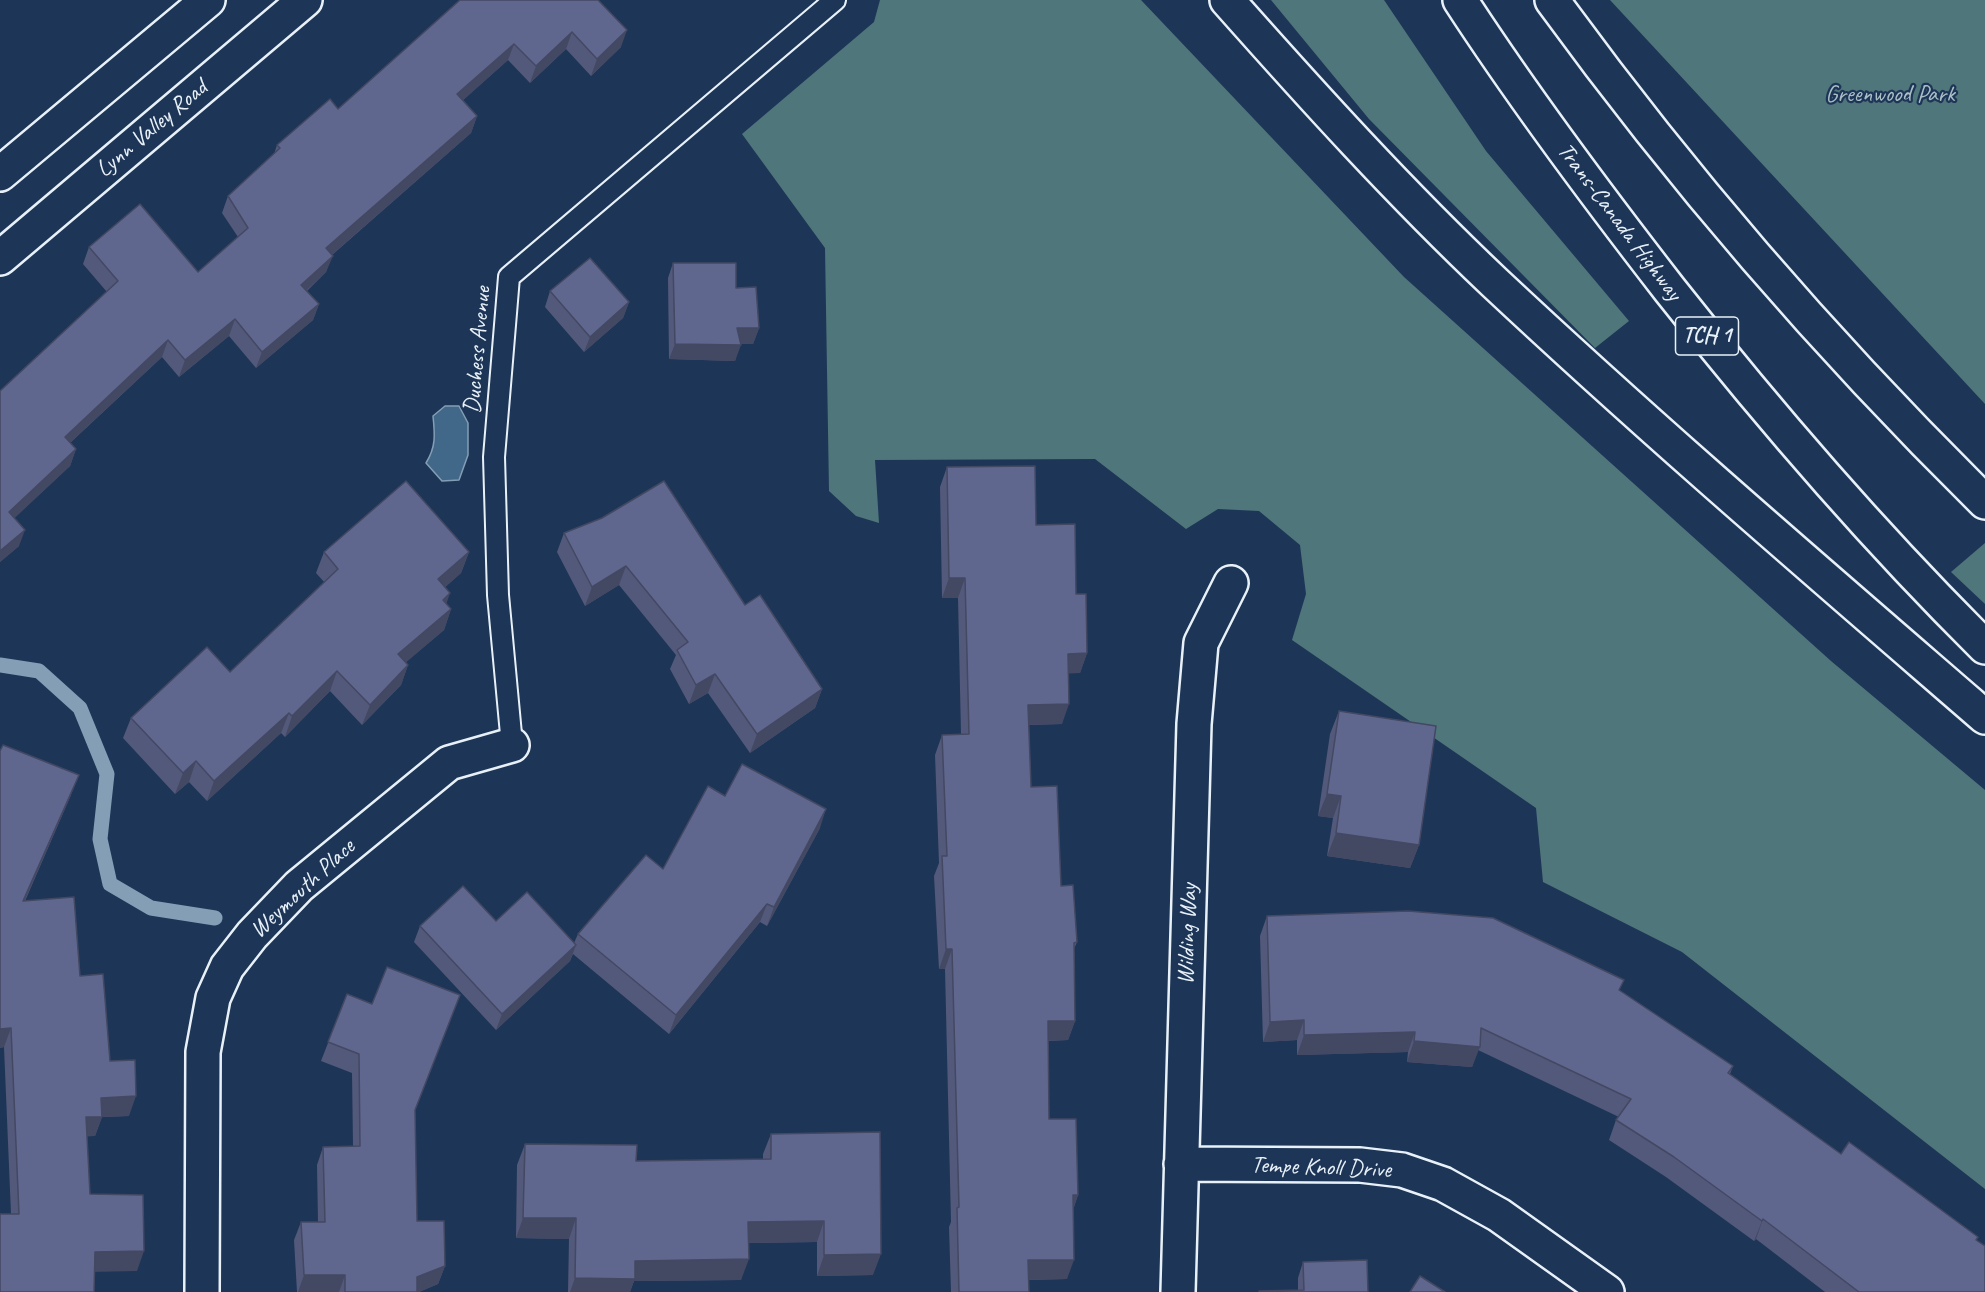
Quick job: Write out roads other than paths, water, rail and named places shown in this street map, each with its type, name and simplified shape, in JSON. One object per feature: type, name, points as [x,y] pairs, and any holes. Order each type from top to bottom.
[{"type":"main road","points":[[0,174],[208,0]]},
{"type":"main road","name":"Lynn Valley Road","points":[[0,258],[305,0]]},
{"type":"main road","points":[[1227,0],[1385,172],[1493,280],[1626,402],[1985,717]]},
{"type":"main road","name":"Trans-Canada Highway","points":[[1460,0],[1496,55],[1607,209],[1720,352],[1845,500],[1985,646]]},
{"type":"main road","points":[[1552,0],[1671,156],[1784,289],[1914,432],[1985,502]]},
{"type":"main road","name":"Wilding Way","points":[[1178,1292],[1194,724],[1201,643],[1231,583]]},
{"type":"main road","name":"Weymouth Place","points":[[202,1292],[203,1052],[213,998],[227,967],[252,935],[299,886],[449,764],[512,745]]},
{"type":"main road","name":"Tempe Knoll Drive","points":[[1181,1164],[1360,1165],[1402,1170],[1443,1184],[1499,1215],[1607,1292]]},
{"type":"lane","name":"Duchess Avenue","points":[[512,745],[498,595],[494,457],[509,277],[835,0]]},
{"type":"water","points":[[445,406],[459,406],[468,423],[468,455],[459,480],[442,481],[426,463],[432,452],[434,441],[433,416]]},
{"type":"waterway","points":[[0,665],[39,671],[80,708],[107,774],[100,839],[110,884],[151,908],[215,918]]},
{"type":"park label","name":"Greenwood Park","points":[[1890,95]]}]
